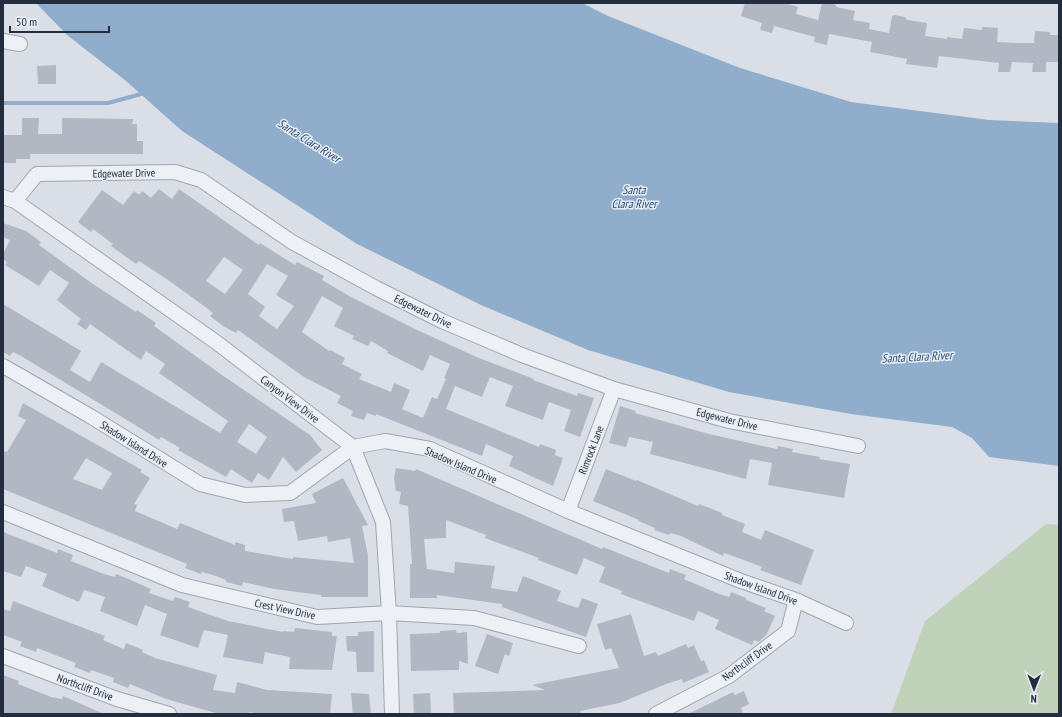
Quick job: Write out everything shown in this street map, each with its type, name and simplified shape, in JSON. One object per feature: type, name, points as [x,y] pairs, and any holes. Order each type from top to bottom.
[{"type":"street","points":[[3,41],[20,44]]},
{"type":"street","name":"Edgewater Drive","points":[[9,199],[37,174],[175,172],[201,180],[292,242],[376,288],[442,321],[515,352],[614,389],[730,421],[814,439],[858,446]]},
{"type":"street","name":"Canyon View Drive","points":[[9,199],[216,342],[353,447]]},
{"type":"street","name":"Shadow Island Drive","points":[[3,366],[90,416],[200,484],[245,496],[290,492],[353,447],[385,441],[430,449],[568,511],[741,581],[796,600],[846,623]]},
{"type":"street","name":"Rimrock Lane","points":[[568,511],[614,389]]},
{"type":"street","points":[[353,447],[383,522],[389,613],[392,714]]},
{"type":"street","name":"Crest View Drive","points":[[3,512],[182,585],[317,617],[389,613],[474,618],[579,646]]},
{"type":"street","name":"Northcliff Drive","points":[[656,714],[729,676],[788,631],[796,600]]},
{"type":"street","name":"Northcliff Drive","points":[[3,656],[118,699],[169,714]]},
{"type":"green space","points":[[1046,524],[1059,525],[1059,714],[891,714],[925,621]]},
{"type":"water","name":"Santa Clara River","points":[[36,3],[582,3],[608,16],[740,68],[851,102],[989,120],[1059,123],[1059,466],[989,457],[972,438],[952,427],[851,414],[729,392],[588,350],[481,305],[357,244],[182,131],[126,81],[67,35]]},
{"type":"building","points":[[745,3],[784,3],[798,7],[796,14],[818,20],[822,3],[830,3],[836,5],[836,7],[855,11],[853,20],[870,23],[869,29],[889,33],[892,16],[895,15],[905,17],[907,20],[927,23],[925,36],[947,39],[947,37],[962,39],[964,28],[982,30],[982,27],[998,28],[997,42],[1034,43],[1035,31],[1050,32],[1050,35],[1059,35],[1059,62],[1046,62],[1046,72],[1032,72],[1033,63],[1012,62],[1010,72],[998,72],[999,63],[939,56],[937,68],[906,64],[907,59],[870,52],[872,42],[829,34],[827,45],[814,42],[815,37],[774,26],[772,33],[760,30],[762,23],[741,16]]},
{"type":"building","points":[[56,65],[56,84],[38,84],[37,66]]},
{"type":"building","points":[[22,118],[39,118],[38,134],[62,134],[62,118],[133,119],[132,124],[137,124],[137,141],[143,141],[143,154],[30,154],[30,159],[16,159],[16,163],[3,163],[3,135],[22,135]]},
{"type":"building","points":[[159,189],[172,199],[179,189],[259,245],[260,243],[295,265],[297,262],[324,276],[322,280],[351,297],[417,330],[479,358],[577,396],[578,393],[594,398],[580,437],[564,431],[571,410],[549,402],[543,420],[505,406],[513,386],[490,377],[482,397],[455,386],[446,409],[539,447],[540,444],[556,450],[555,455],[563,458],[553,486],[509,466],[513,456],[486,444],[482,456],[376,414],[376,416],[367,413],[364,420],[351,416],[353,411],[337,403],[341,396],[304,377],[238,330],[236,333],[223,326],[210,316],[213,313],[168,280],[139,261],[136,264],[111,246],[113,244],[93,229],[91,232],[78,222],[102,190],[123,205],[134,191],[139,195],[142,191],[151,198]],"holes":[[[224,257],[243,270],[225,294],[206,281]],[[267,264],[288,276],[276,295],[294,306],[277,329],[259,316],[265,307],[248,294]],[[322,296],[343,308],[334,326],[354,336],[352,339],[368,346],[371,341],[388,351],[387,353],[423,371],[430,355],[450,364],[444,378],[446,379],[437,399],[432,397],[423,418],[402,409],[410,390],[394,383],[391,392],[359,379],[362,374],[342,364],[345,358],[330,350],[329,351],[302,332]]]},
{"type":"building","points":[[3,223],[26,231],[41,242],[39,245],[93,284],[156,323],[154,326],[222,375],[310,435],[322,450],[296,472],[283,457],[269,480],[258,473],[252,483],[231,469],[226,477],[178,450],[180,448],[161,437],[159,440],[21,356],[13,352],[10,356],[3,352],[3,304],[81,351],[70,370],[90,382],[101,362],[220,433],[228,421],[159,373],[165,364],[146,351],[141,360],[90,324],[86,330],[77,324],[81,319],[57,300],[69,283],[50,270],[39,286],[5,265],[7,262],[3,259],[3,254],[10,240],[3,237]],"holes":[[[249,424],[267,437],[256,454],[237,442]]]},
{"type":"building","points":[[23,403],[142,470],[140,472],[150,478],[134,504],[137,505],[135,511],[177,529],[180,523],[235,545],[235,542],[245,545],[245,551],[293,559],[293,557],[354,563],[350,538],[328,542],[327,536],[298,541],[294,521],[284,522],[282,509],[316,503],[312,494],[343,478],[368,525],[362,526],[368,556],[368,597],[321,597],[321,595],[274,589],[243,582],[242,586],[226,582],[226,580],[216,576],[202,572],[201,574],[185,568],[187,564],[3,489],[3,451],[7,452],[26,420],[18,416]],"holes":[[[86,458],[112,473],[102,490],[73,479]]]},
{"type":"building","points":[[620,406],[636,411],[635,413],[709,434],[777,449],[778,446],[793,449],[792,452],[820,457],[819,459],[850,464],[844,498],[768,485],[772,463],[750,459],[746,479],[650,454],[653,442],[629,437],[626,447],[609,443]]},
{"type":"building","points":[[396,468],[415,471],[416,469],[602,549],[603,547],[669,573],[670,569],[686,575],[684,579],[719,594],[729,597],[731,592],[766,608],[764,611],[775,616],[767,634],[759,642],[754,640],[752,645],[715,629],[719,620],[698,611],[694,621],[621,594],[622,591],[599,582],[605,567],[584,558],[577,575],[538,560],[539,558],[485,538],[486,535],[446,520],[446,538],[424,539],[427,569],[454,573],[455,562],[495,566],[491,588],[517,592],[523,576],[561,591],[557,601],[578,608],[582,598],[598,604],[586,637],[502,607],[502,604],[437,595],[437,598],[410,598],[410,564],[412,564],[408,506],[399,504],[401,492],[396,491],[394,478]]},
{"type":"building","points":[[606,469],[636,481],[637,480],[698,506],[699,504],[722,513],[722,515],[745,524],[742,532],[761,540],[765,530],[814,550],[801,585],[760,570],[762,567],[741,559],[724,553],[723,556],[681,536],[670,533],[669,535],[654,530],[655,528],[638,521],[639,520],[593,501]]},
{"type":"building","points":[[3,532],[57,553],[58,549],[73,555],[71,561],[104,574],[115,577],[116,574],[131,580],[151,589],[149,593],[173,601],[175,597],[190,602],[188,607],[228,621],[283,632],[294,632],[295,628],[332,632],[332,636],[337,636],[332,670],[289,669],[290,657],[265,652],[263,664],[223,657],[228,635],[204,630],[198,648],[160,635],[167,614],[145,605],[137,626],[100,611],[105,597],[84,590],[79,602],[42,586],[47,574],[26,566],[21,577],[3,571]]},
{"type":"building","points":[[13,601],[105,636],[103,640],[124,649],[126,643],[143,650],[142,652],[155,658],[217,675],[213,690],[235,693],[237,682],[267,690],[332,694],[330,714],[260,714],[249,712],[249,714],[219,714],[166,699],[130,684],[128,688],[113,682],[114,678],[91,670],[90,673],[74,667],[76,663],[37,648],[36,652],[20,646],[22,642],[3,635],[3,609],[10,611]]},
{"type":"building","points":[[631,614],[644,656],[656,652],[658,656],[686,644],[688,648],[694,645],[701,661],[704,660],[709,672],[683,683],[682,679],[666,684],[620,703],[580,711],[581,714],[454,714],[453,693],[545,690],[532,685],[619,668],[611,648],[605,650],[597,624]]},
{"type":"building","points":[[456,630],[457,633],[467,632],[468,664],[459,661],[459,670],[411,671],[410,634],[440,633],[440,631]]},
{"type":"building","points":[[374,631],[374,672],[357,672],[356,652],[347,651],[346,636],[358,636],[358,632]]},
{"type":"building","points":[[487,634],[513,643],[509,656],[505,654],[498,674],[475,666]]},
{"type":"building","points":[[3,675],[19,681],[18,684],[51,697],[62,699],[63,696],[104,714],[3,714]]},
{"type":"building","points":[[744,691],[749,704],[741,708],[743,714],[688,714],[733,692],[735,695]]},
{"type":"building","points":[[351,693],[369,694],[371,714],[353,714]]},
{"type":"building","points":[[430,693],[431,714],[414,714],[413,694]]},
{"type":"waterway","points":[[3,103],[108,103],[145,93]]}]
